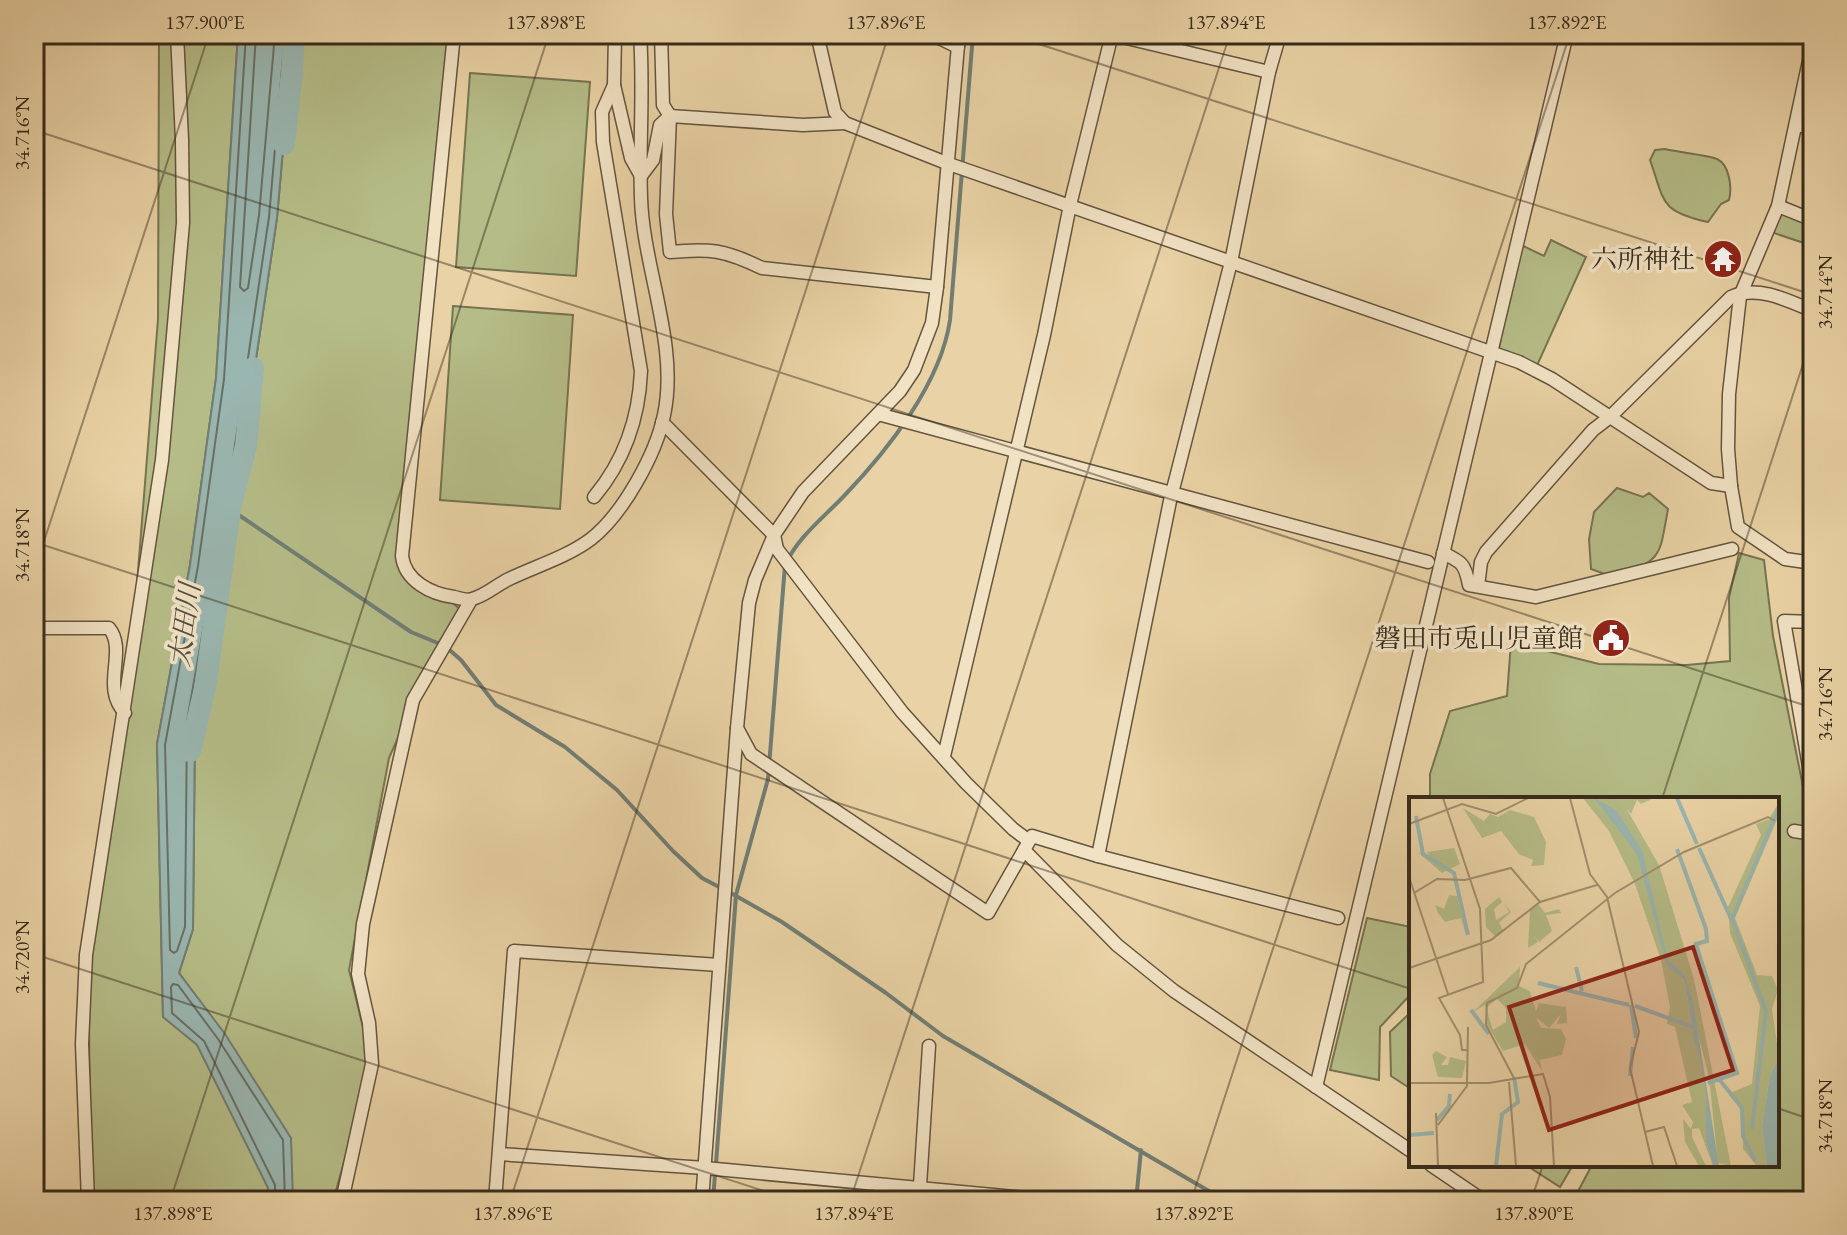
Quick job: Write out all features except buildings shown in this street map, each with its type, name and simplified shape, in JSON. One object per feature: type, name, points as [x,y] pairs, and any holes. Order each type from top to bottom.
[{"type":"street","points":[[88,1201],[82,1044],[86,955],[162,460],[183,223],[177,34]]},
{"type":"street","points":[[454,34],[402,556],[403,566],[412,578],[430,591],[471,600]]},
{"type":"street","points":[[615,34],[614,85],[631,158],[641,176]]},
{"type":"street","points":[[342,1201],[372,1064],[369,1023],[358,974],[363,924],[413,700],[471,600],[591,539],[614,516],[638,480],[662,422],[666,368],[662,321],[645,243],[641,199],[640,34]]},
{"type":"street","points":[[661,34],[663,105],[670,116],[666,214],[670,252],[706,248],[742,258],[762,268],[937,287]]},
{"type":"street","points":[[817,34],[835,112],[845,123]]},
{"type":"street","points":[[702,1201],[749,603],[774,535],[803,492],[900,391],[923,351],[932,323],[958,41],[931,34]]},
{"type":"street","points":[[944,756],[1112,34],[1269,72]]},
{"type":"street","points":[[1098,856],[1172,493],[1231,262],[1269,72],[1280,34]]},
{"type":"street","points":[[1316,1087],[1567,34]]},
{"type":"street","points":[[1813,42],[1778,206],[1740,293],[1729,394],[1728,449],[1738,527],[1785,559],[1813,563]]},
{"type":"street","points":[[594,497],[612,475],[628,442],[640,392],[641,371],[603,142],[602,112],[614,85]]},
{"type":"street","points":[[641,176],[653,160],[660,125],[670,116],[803,125],[845,123],[949,164],[1519,362],[1552,379],[1711,483],[1731,486]]},
{"type":"street","points":[[1796,125],[1813,128]]},
{"type":"street","points":[[1778,206],[1813,220]]},
{"type":"street","points":[[1478,586],[1481,562],[1486,552],[1593,430],[1610,417],[1731,297],[1740,293],[1779,296],[1813,311]]},
{"type":"street","points":[[878,414],[1428,562]]},
{"type":"street","points":[[662,422],[774,535],[777,549],[902,712],[1117,945],[1174,991],[1409,1150]]},
{"type":"street","points":[[1443,553],[1461,561],[1469,585],[1536,597],[1732,549]]},
{"type":"street","points":[[1813,622],[1784,621],[1813,790]]},
{"type":"street","points":[[34,628],[109,628],[114,634],[116,649],[112,682],[118,706],[125,713]]},
{"type":"street","points":[[1798,702],[1813,703]]},
{"type":"street","points":[[737,728],[751,754],[988,913],[1032,836],[1338,918]]},
{"type":"street","points":[[1794,831],[1813,834]]},
{"type":"street","points":[[495,1201],[514,951],[719,965]]},
{"type":"street","points":[[920,1195],[929,1046]]},
{"type":"street","points":[[499,1154],[705,1168],[920,1195],[1057,1201]]},
{"type":"street","points":[[1434,1167],[1484,1201]]},
{"type":"green space","points":[[175,34],[238,34],[216,378],[190,565],[157,744],[163,1017],[224,1034],[179,973],[193,929],[195,722],[239,473],[277,218],[293,34],[451,34],[403,566],[464,612],[422,683],[389,758],[349,970],[372,1064],[333,1201],[91,1201],[88,940],[129,685],[158,319],[159,39]]},
{"type":"green space","points":[[470,73],[590,82],[576,276],[456,267]]},
{"type":"green space","points":[[1665,149],[1717,159],[1725,166],[1730,183],[1729,200],[1721,204],[1708,222],[1680,214],[1666,203],[1650,160],[1655,150]]},
{"type":"green space","points":[[1778,206],[1813,220],[1813,246],[1768,231]]},
{"type":"green space","points":[[1551,240],[1586,257],[1535,370],[1498,354],[1517,243],[1544,256]]},
{"type":"green space","points":[[453,306],[573,315],[560,509],[440,500]]},
{"type":"green space","points":[[1617,488],[1643,497],[1649,493],[1668,509],[1663,538],[1656,554],[1643,566],[1616,578],[1591,569],[1589,539],[1594,512]]},
{"type":"green space","points":[[1739,553],[1764,560],[1773,636],[1813,837],[1808,943],[1813,925],[1813,1201],[1576,1201],[1575,1197],[1591,1167],[1779,1167],[1779,797],[1430,797],[1430,774],[1450,711],[1507,696],[1511,642],[1599,664],[1687,665],[1730,661],[1729,598]]},
{"type":"green space","points":[[1367,918],[1409,927],[1409,996],[1380,1027],[1379,1080],[1330,1070]]},
{"type":"green space","points":[[1409,1014],[1409,1088],[1391,1076],[1390,1032]]},
{"type":"green space","points":[[1529,1167],[1572,1167],[1560,1187]]},
{"type":"water","points":[[238,34],[293,34],[277,218],[239,473],[195,722],[193,929],[179,973],[225,1034],[291,1138],[293,1201],[267,1201],[268,1188],[197,1045],[163,1017],[157,744],[190,565],[216,378]]},
{"type":"waterway","name":"太田川","points":[[284,144],[294,34]]},
{"type":"waterway","points":[[716,1164],[736,895],[768,779],[785,565],[804,537],[861,478],[895,437],[924,391],[945,344],[950,320],[973,34]]},
{"type":"waterway","name":"太田川","points":[[190,751],[205,689],[230,509],[246,446],[253,368]]},
{"type":"waterway","points":[[230,509],[411,632],[445,646],[461,660],[496,705],[565,747],[617,790],[702,878],[721,888]]},
{"type":"waterway","points":[[729,892],[782,922],[943,1036],[1226,1201]]},
{"type":"waterway","points":[[1136,1201],[1141,1150]]},
{"type":"waterway","points":[[713,1201],[715,1174]]},
{"type":"place","name":"六所神社","points":[[1723,259]]},
{"type":"place","name":"磐田市兎山児童館","points":[[1611,638]]}]
